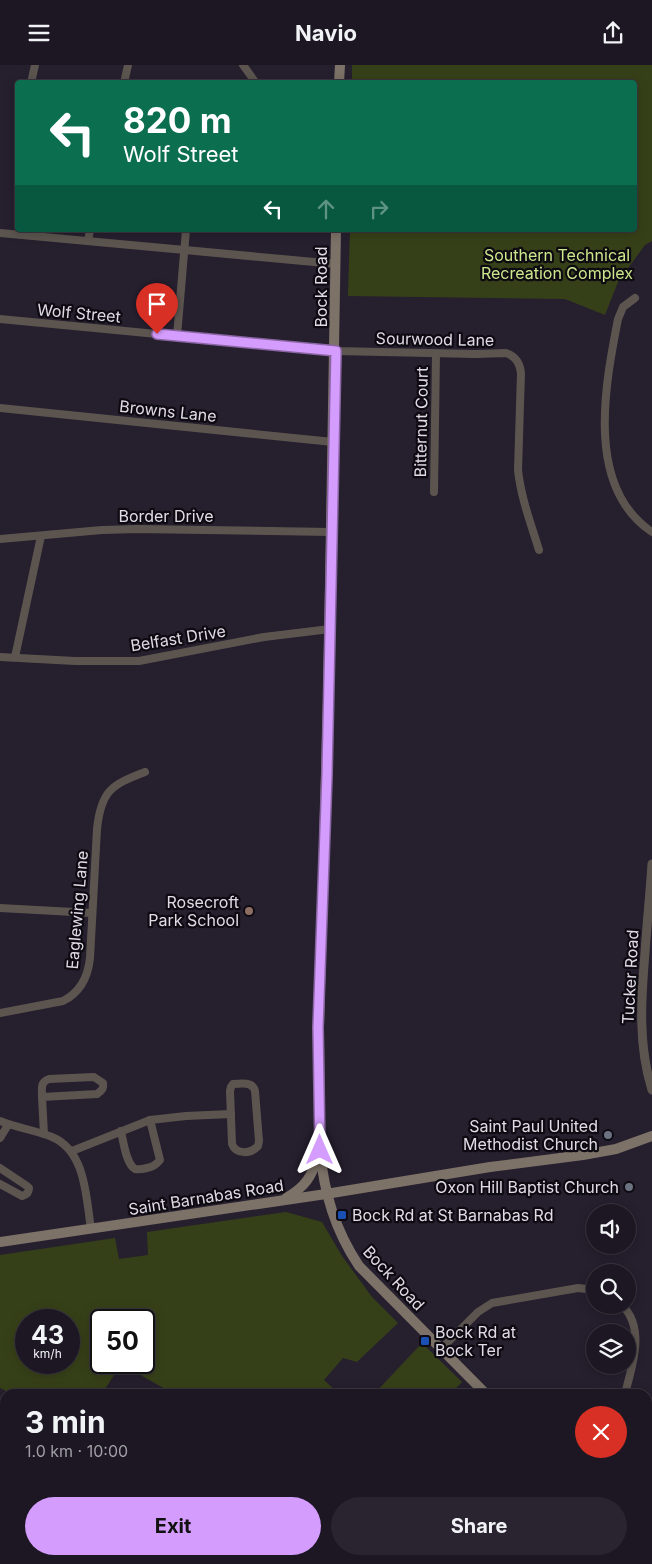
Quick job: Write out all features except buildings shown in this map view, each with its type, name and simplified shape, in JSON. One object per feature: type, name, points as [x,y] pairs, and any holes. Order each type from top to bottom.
[{"type":"main road","points":[[339,80],[340,65]]},
{"type":"main road","name":"Bock Road","points":[[336,232],[336,351],[330,629],[318,1027],[320,1150],[326,1193],[340,1234],[359,1266],[481,1389]]},
{"type":"main road","name":"Saint Barnabas Road","points":[[0,1242],[488,1167],[605,1151],[652,1136]]},
{"type":"main road","points":[[283,1200],[306,1184],[314,1169],[320,1150]]},
{"type":"street","points":[[32,80],[35,65]]},
{"type":"street","points":[[125,80],[128,65]]},
{"type":"street","points":[[243,65],[254,80]]},
{"type":"street","points":[[88,241],[90,232]]},
{"type":"street","points":[[177,336],[186,232]]},
{"type":"street","points":[[0,233],[336,264]]},
{"type":"street","points":[[635,298],[623,307],[618,319],[605,401],[605,444],[611,477],[626,506],[652,532]]},
{"type":"street","name":"Wolf Street","points":[[0,319],[336,351]]},
{"type":"street","name":"Sourwood Lane","points":[[336,351],[436,354],[506,353],[518,362],[521,369],[522,382],[519,477],[524,503],[539,550]]},
{"type":"street","name":"Bitternut Court","points":[[434,492],[436,354]]},
{"type":"street","name":"Browns Lane","points":[[0,408],[333,442]]},
{"type":"street","name":"Border Drive","points":[[0,539],[137,529],[332,532]]},
{"type":"street","points":[[15,657],[41,536]]},
{"type":"street","name":"Belfast Drive","points":[[0,657],[75,661],[139,661],[264,637],[330,629]]},
{"type":"street","name":"Eaglewing Lane","points":[[0,1013],[63,1001],[71,997],[85,980],[89,969],[100,805],[118,783],[145,772]]},
{"type":"street","name":"Tucker Road","points":[[652,864],[641,1019],[644,1063],[652,1090]]},
{"type":"street","points":[[0,908],[92,913]]},
{"type":"street","points":[[42,1097],[97,1094],[104,1087],[103,1083],[94,1077],[49,1079],[45,1081],[42,1084],[42,1097],[44,1134]]},
{"type":"street","points":[[233,1084],[251,1084],[255,1091],[259,1141],[255,1150],[250,1152],[234,1148],[231,1114],[231,1087],[233,1084]]},
{"type":"street","points":[[72,1151],[150,1120],[231,1114]]},
{"type":"street","points":[[121,1131],[131,1165],[135,1169],[155,1166],[160,1160],[150,1120]]},
{"type":"street","points":[[0,1121],[61,1141],[72,1151],[80,1169],[91,1229]]},
{"type":"street","points":[[0,1138],[8,1125]]},
{"type":"street","points":[[0,1168],[29,1188],[26,1195],[22,1196],[0,1184]]},
{"type":"street","points":[[441,1349],[478,1312],[492,1303],[578,1288],[586,1289]]},
{"type":"street","points":[[626,1389],[636,1339],[634,1324],[629,1314]]},
{"type":"green space","name":"Southern Technical Recreation Complex","points":[[352,65],[652,65],[652,241],[645,245],[618,282],[605,315],[565,299],[348,296],[350,232],[637,232],[637,80],[352,80]]},
{"type":"green space","points":[[286,1212],[322,1222],[342,1256],[372,1297],[398,1323],[357,1362],[343,1358],[324,1380],[334,1389],[165,1389],[139,1374],[155,1374],[155,1309],[90,1309],[90,1374],[115,1374],[105,1389],[0,1388],[0,1255],[115,1238],[119,1259],[148,1255],[147,1232]]},
{"type":"green space","points":[[422,1343],[462,1382],[455,1389],[379,1389]]},
{"type":"place","name":"Rosecroft Park School","points":[[249,911]]},
{"type":"place","name":"Saint Paul United Methodist Church","points":[[608,1135]]},
{"type":"place","name":"Oxon Hill Baptist Church","points":[[629,1187]]},
{"type":"place","name":"Bock Rd at St Barnabas Rd","points":[[342,1215]]},
{"type":"place","name":"Bock Rd at Bock Ter","points":[[425,1341]]},
{"type":"route","points":[[157,334],[336,351],[327,775],[318,1027],[320,1150]]}]
